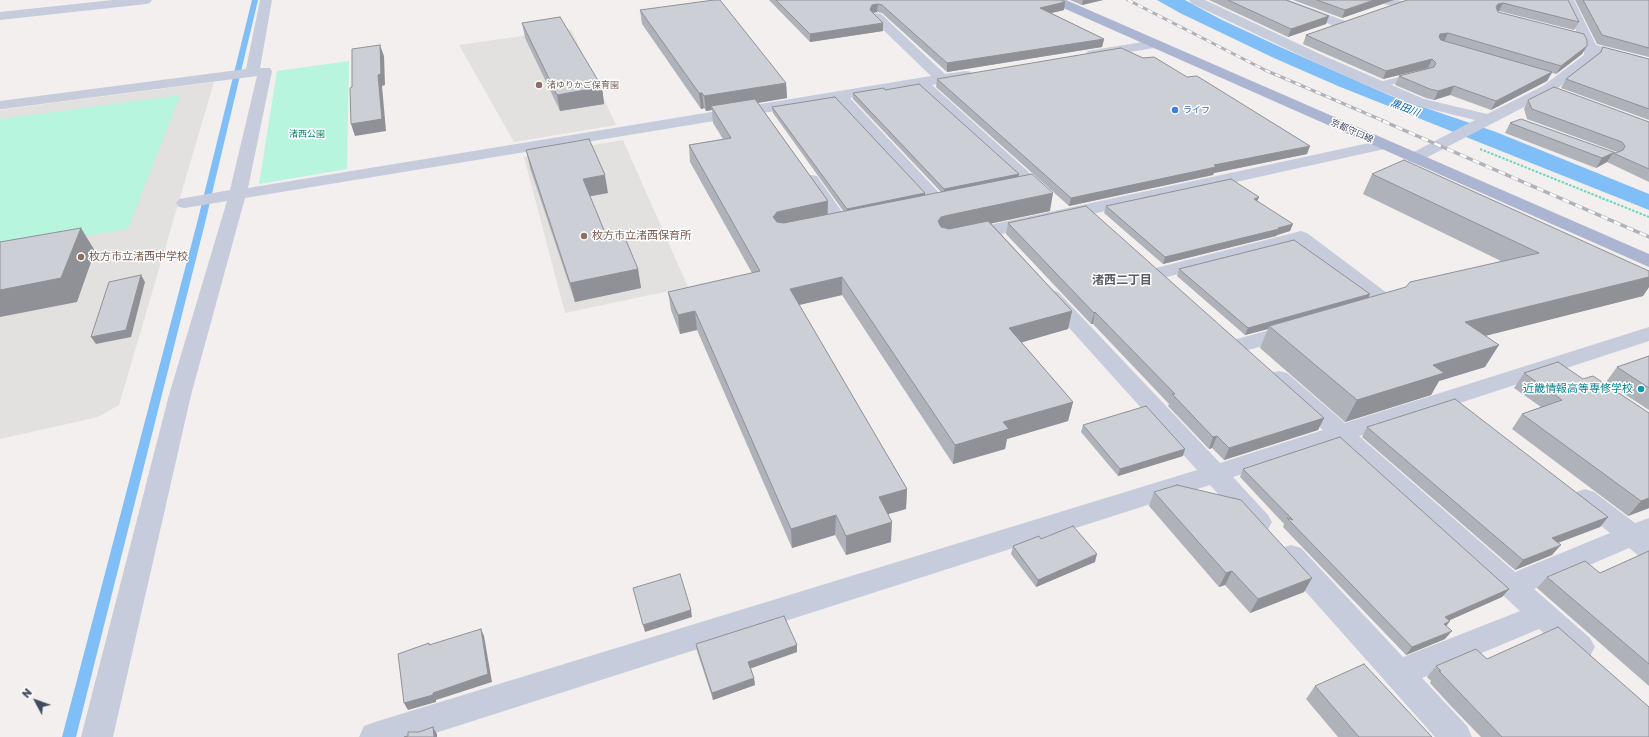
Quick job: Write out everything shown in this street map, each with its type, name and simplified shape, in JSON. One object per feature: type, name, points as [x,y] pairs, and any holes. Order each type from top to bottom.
[{"type":"main road","name":"京都守口線","points":[[1056,0],[1649,261]]},
{"type":"street","points":[[0,16],[146,0]]},
{"type":"street","points":[[252,73],[266,1],[279,0]]},
{"type":"street","points":[[1195,0],[1286,44],[1419,102],[1488,120],[1513,120]]},
{"type":"street","points":[[1278,0],[1341,24]]},
{"type":"street","points":[[1385,0],[1403,2]]},
{"type":"street","points":[[1414,158],[1556,85],[1590,56],[1588,43],[1568,0]]},
{"type":"street","points":[[1376,11],[1403,2]]},
{"type":"street","points":[[877,17],[942,79]]},
{"type":"street","points":[[1320,31],[1355,19]]},
{"type":"street","points":[[1572,34],[1588,43],[1649,63]]},
{"type":"street","points":[[1286,44],[1299,39]]},
{"type":"street","points":[[1079,56],[1155,44]]},
{"type":"street","points":[[3,105],[264,71],[230,195],[180,395],[98,737]]},
{"type":"street","points":[[186,203],[230,195],[764,115],[839,95],[980,72]]},
{"type":"street","points":[[921,82],[1042,193],[1109,229]]},
{"type":"street","points":[[839,95],[939,203]]},
{"type":"street","points":[[947,240],[998,239],[1076,212],[1383,145]]},
{"type":"street","points":[[800,166],[841,223]]},
{"type":"street","points":[[1004,190],[1042,193]]},
{"type":"street","points":[[1160,273],[1301,238],[1388,303],[1352,313]]},
{"type":"street","points":[[1038,283],[1399,673],[1456,737]]},
{"type":"street","points":[[1308,326],[1247,350],[1596,661]]},
{"type":"street","points":[[375,737],[1341,434],[1461,404],[1569,370],[1649,334]]},
{"type":"street","points":[[1570,488],[1643,537]]},
{"type":"street","points":[[1511,586],[1643,537]]},
{"type":"street","points":[[1399,673],[1544,614]]},
{"type":"lane","points":[[1378,85],[1427,72]]},
{"type":"path","points":[[1455,136],[1649,217]]},
{"type":"shaded area","name":"渚ゆりかご保育園","points":[[571,29],[616,125],[514,142],[459,45]]},
{"type":"shaded area","name":"枚方市立渚西中学校","points":[[214,82],[119,405],[98,417],[0,439],[0,110]]},
{"type":"shaded area","points":[[623,140],[688,287],[565,313],[524,157]]},
{"type":"green space","name":"渚西公園","points":[[349,61],[347,169],[259,184],[277,71]]},
{"type":"green space","points":[[180,95],[128,229],[0,250],[0,119]]},
{"type":"water","name":"黒田川","points":[[1157,0],[1185,0],[1220,19],[1391,96],[1496,132],[1649,194],[1649,210],[1338,86],[1274,58],[1180,13]]},
{"type":"building","points":[[720,0],[786,83],[704,96],[702,93],[699,93],[640,10]]},
{"type":"building","points":[[776,0],[1061,0],[1065,2],[1040,8],[1104,39],[947,63],[882,5],[872,5],[870,10],[883,23],[810,34]]},
{"type":"building","points":[[1228,0],[1286,0],[1329,16],[1291,29]]},
{"type":"building","points":[[1317,0],[1374,0],[1345,10]]},
{"type":"building","points":[[1407,0],[1568,0],[1579,22],[1503,3],[1498,4],[1496,7],[1498,12],[1584,34],[1587,40],[1587,46],[1561,66],[1448,33],[1440,34],[1439,37],[1441,40],[1552,72],[1496,101],[1454,86],[1438,91],[1430,89],[1399,76],[1434,67],[1436,63],[1432,59],[1386,71],[1306,35]]},
{"type":"building","points":[[1583,0],[1649,0],[1649,48],[1602,35]]},
{"type":"building","points":[[560,17],[602,87],[557,95],[522,23]]},
{"type":"building","points":[[380,45],[381,74],[378,75],[382,119],[351,124],[350,88],[352,87],[352,49]]},
{"type":"building","points":[[1603,47],[1649,59],[1649,109],[1566,79],[1601,52]]},
{"type":"building","points":[[1121,48],[1143,58],[1154,57],[1187,77],[1197,76],[1310,146],[1214,165],[1216,167],[1071,198],[937,79]]},
{"type":"building","points":[[919,84],[1019,174],[944,189],[853,93],[884,88],[885,90]]},
{"type":"building","points":[[1554,87],[1649,122],[1649,169],[1613,153],[1602,158],[1510,123],[1521,119],[1616,153],[1623,150],[1625,146],[1622,142],[1532,109],[1528,100]]},
{"type":"building","points":[[835,97],[925,193],[847,209],[772,107]]},
{"type":"building","points":[[755,99],[828,201],[777,212],[773,217],[777,222],[784,223],[1032,174],[1053,193],[949,215],[941,217],[938,221],[941,227],[949,229],[988,221],[1072,311],[1009,328],[1073,402],[1003,422],[1009,429],[955,445],[842,277],[790,289],[907,489],[879,497],[892,522],[846,536],[836,515],[791,529],[695,311],[678,315],[668,292],[760,271],[689,145],[731,138],[711,106]]},
{"type":"building","points":[[589,139],[605,175],[583,179],[608,240],[625,238],[638,269],[570,283],[526,150]]},
{"type":"building","points":[[1404,160],[1649,271],[1649,277],[1465,322],[1499,345],[1433,365],[1444,373],[1357,400],[1269,326],[1406,287],[1410,282],[1539,253],[1372,174]]},
{"type":"building","points":[[1231,179],[1259,197],[1254,199],[1293,224],[1278,228],[1279,229],[1165,257],[1106,206]]},
{"type":"building","points":[[1086,206],[1324,418],[1229,448],[1217,436],[1213,437],[1172,394],[1175,394],[1095,312],[1094,313],[1008,223]]},
{"type":"building","points":[[81,228],[61,278],[0,290],[0,242]]},
{"type":"building","points":[[1294,240],[1370,294],[1248,328],[1179,269]]},
{"type":"building","points":[[141,275],[126,330],[91,337],[109,282]]},
{"type":"building","points":[[1649,356],[1649,388],[1617,367]]},
{"type":"building","points":[[1558,362],[1583,379],[1593,376],[1649,413],[1649,498],[1641,501],[1522,414],[1562,400],[1524,373]]},
{"type":"building","points":[[1455,399],[1608,517],[1552,538],[1561,545],[1523,560],[1367,427]]},
{"type":"building","points":[[1146,406],[1185,449],[1120,469],[1083,425]]},
{"type":"building","points":[[1340,437],[1509,589],[1445,617],[1450,621],[1444,624],[1452,631],[1412,647],[1287,518],[1293,520],[1243,469]]},
{"type":"building","points":[[1177,485],[1241,500],[1312,578],[1258,599],[1232,571],[1226,573],[1154,492]]},
{"type":"building","points":[[1073,526],[1097,554],[1038,580],[1013,546],[1039,536],[1041,539]]},
{"type":"building","points":[[1649,551],[1649,664],[1547,577],[1585,561],[1600,573]]},
{"type":"building","points":[[680,574],[691,610],[643,625],[633,588]]},
{"type":"building","points":[[784,616],[797,645],[748,662],[754,678],[712,693],[696,644]]},
{"type":"building","points":[[1558,627],[1649,707],[1649,737],[1502,737],[1439,671],[1441,671],[1436,666],[1476,649],[1487,659]]},
{"type":"building","points":[[481,629],[488,674],[433,693],[433,695],[404,703],[398,654],[429,643],[429,645]]},
{"type":"building","points":[[1364,664],[1432,737],[1359,737],[1315,686]]},
{"type":"building","points":[[433,727],[434,737],[404,737],[408,736],[408,732],[419,732]]},
{"type":"waterway","points":[[69,737],[201,223],[255,0]]},
{"type":"railway","points":[[1128,0],[1265,70],[1386,122]]},
{"type":"railway","points":[[1383,121],[1649,237]]},
{"type":"place","name":"渚ゆりかご保育園","points":[[539,85]]},
{"type":"place","name":"ライフ","points":[[1175,110]]},
{"type":"place","name":"枚方市立渚西保育所","points":[[584,236]]},
{"type":"place","name":"枚方市立渚西中学校","points":[[81,257]]},
{"type":"place","name":"近畿情報高等専修学校","points":[[1641,389]]},
{"type":"district","name":"渚西二丁目","points":[[1122,280]]}]
